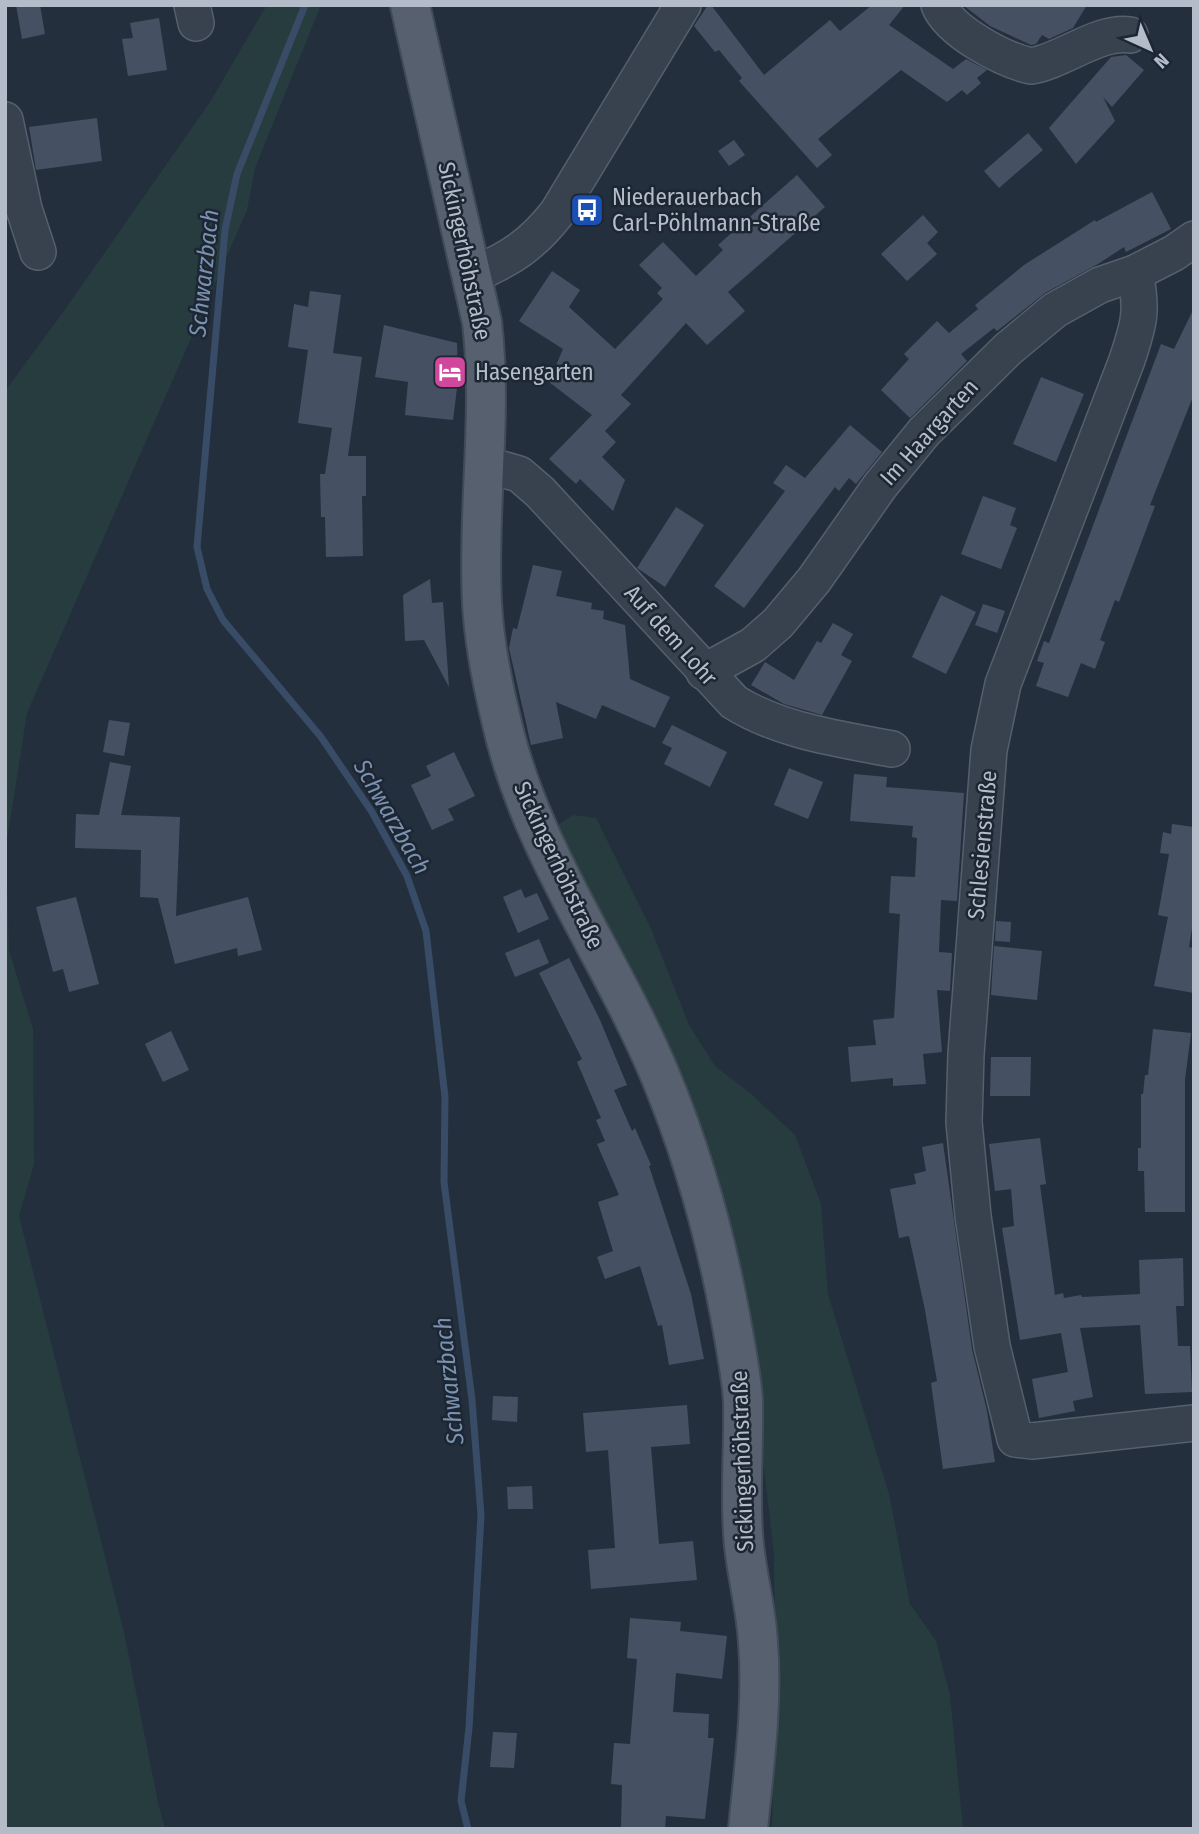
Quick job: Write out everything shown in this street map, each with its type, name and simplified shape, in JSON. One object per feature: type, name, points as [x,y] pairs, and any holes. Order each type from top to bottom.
[{"type":"main road","name":"Sickingerhöhstraße","points":[[410,5],[482,322],[487,405],[482,605],[501,721],[539,832],[659,1074],[703,1200],[723,1278],[737,1351],[743,1399],[743,1534],[756,1620],[760,1669],[748,1829]]},
{"type":"street","points":[[473,275],[522,250],[558,213],[683,5]]},
{"type":"street","points":[[939,5],[942,13],[958,29],[999,54],[1031,66],[1105,38],[1130,35]]},
{"type":"street","points":[[5,120],[24,209],[38,252]]},
{"type":"street","name":"Im Haargarten","points":[[704,671],[752,645],[778,623],[814,580],[880,486],[924,432],[1008,349],[1055,310],[1100,285],[1135,273],[1174,253],[1194,239]]},
{"type":"street","name":"Schlesienstraße","points":[[1135,273],[1141,299],[1138,326],[1003,684],[989,750],[967,1040],[964,1122],[973,1216],[992,1346],[1015,1439],[1032,1441],[1194,1423]]},
{"type":"street","name":"Auf dem Lohr","points":[[484,464],[519,474],[540,492],[725,695],[747,711],[846,740],[892,749]]},
{"type":"green space","points":[[267,5],[321,5],[255,168],[247,210],[27,713],[6,847],[9,950],[33,1029],[34,1164],[19,1216],[124,1632],[165,1829],[5,1829],[5,391],[210,102]]},
{"type":"green space","points":[[573,815],[596,818],[652,931],[689,1025],[715,1066],[750,1093],[795,1135],[821,1204],[828,1294],[889,1494],[910,1604],[936,1641],[950,1695],[963,1829],[772,1829],[774,1554],[751,1358],[558,825]]},
{"type":"building","points":[[16,5],[40,5],[45,34],[22,39]]},
{"type":"building","points":[[708,5],[711,5],[764,75],[830,20],[840,31],[872,5],[905,5],[889,25],[953,69],[966,59],[987,70],[977,78],[981,83],[967,95],[962,90],[947,102],[901,70],[818,139],[832,155],[817,168],[739,81],[742,78],[719,50],[715,52],[694,26]]},
{"type":"building","points":[[963,5],[1087,5],[1073,28],[1049,39],[1042,35],[1036,44],[1031,45],[990,26]]},
{"type":"building","points":[[159,18],[167,70],[128,76],[122,39],[133,38],[130,23]]},
{"type":"building","points":[[1126,55],[1144,70],[1112,107],[1103,97],[1115,121],[1076,164],[1049,128],[1111,57]]},
{"type":"building","points":[[97,118],[102,161],[36,170],[29,127]]},
{"type":"building","points":[[1028,133],[1043,150],[999,188],[984,171]]},
{"type":"building","points":[[734,140],[745,155],[729,166],[718,151]]},
{"type":"building","points":[[797,175],[825,207],[728,292],[745,311],[707,345],[686,323],[621,395],[631,404],[605,431],[616,442],[602,457],[625,480],[613,511],[580,479],[576,484],[549,459],[592,415],[549,382],[563,349],[519,321],[552,271],[580,290],[569,307],[615,349],[663,299],[657,293],[662,288],[639,265],[663,242],[696,276],[723,250],[718,245]]},
{"type":"building","points":[[1152,192],[1171,229],[1126,252],[1124,247],[1045,293],[997,331],[994,328],[961,354],[967,361],[910,418],[881,390],[909,359],[904,354],[937,321],[949,333],[978,309],[975,305],[1024,265],[1095,220],[1096,222]]},
{"type":"building","points":[[923,215],[938,232],[927,243],[937,254],[907,281],[881,254]]},
{"type":"building","points":[[310,291],[341,295],[333,353],[362,357],[348,456],[366,456],[366,496],[362,496],[363,556],[326,557],[325,517],[321,517],[320,474],[325,474],[332,428],[298,423],[308,350],[288,347],[294,304],[308,307]]},
{"type":"building","points":[[1194,308],[1194,394],[1150,505],[1155,506],[1119,602],[1115,600],[1100,640],[1105,642],[1095,669],[1081,663],[1068,697],[1036,686],[1044,663],[1037,661],[1044,641],[1049,643],[1161,344],[1174,349]]},
{"type":"building","points":[[384,325],[457,343],[458,380],[453,420],[405,415],[408,382],[375,377]]},
{"type":"building","points":[[1041,377],[1084,394],[1056,462],[1013,444]]},
{"type":"building","points":[[850,425],[882,452],[856,484],[849,478],[839,491],[835,487],[744,608],[714,586],[785,491],[773,483],[786,465],[805,478]]},
{"type":"building","points":[[983,496],[1016,508],[1010,525],[1017,528],[1001,569],[961,554]]},
{"type":"building","points":[[676,507],[704,525],[665,587],[637,568]]},
{"type":"building","points":[[533,565],[562,571],[556,596],[592,603],[591,609],[604,611],[603,619],[625,625],[630,679],[670,697],[655,728],[602,705],[596,719],[556,702],[563,738],[531,745],[509,648],[513,628],[517,629]]},
{"type":"building","points":[[430,579],[432,603],[443,602],[449,687],[424,640],[405,641],[403,595]]},
{"type":"building","points":[[941,595],[976,612],[946,674],[912,657]]},
{"type":"building","points":[[983,604],[1005,611],[997,633],[975,625]]},
{"type":"building","points":[[833,623],[853,634],[841,655],[852,661],[822,715],[784,704],[751,685],[765,662],[794,680],[817,641],[821,643]]},
{"type":"building","points":[[109,720],[130,723],[124,756],[103,752]]},
{"type":"building","points":[[672,725],[727,752],[710,787],[664,764],[672,748],[662,743]]},
{"type":"building","points":[[454,752],[475,796],[448,809],[454,820],[432,830],[411,785],[431,776],[426,766]]},
{"type":"building","points":[[110,762],[131,766],[121,815],[180,817],[176,916],[248,897],[262,950],[238,956],[237,948],[175,964],[158,898],[140,897],[141,850],[75,848],[76,814],[99,815]]},
{"type":"building","points":[[789,768],[823,782],[808,819],[774,805]]},
{"type":"building","points":[[854,774],[887,777],[886,787],[964,793],[957,901],[941,900],[939,952],[952,953],[950,991],[937,990],[942,1052],[923,1054],[926,1084],[893,1086],[893,1078],[851,1082],[848,1047],[876,1045],[873,1020],[894,1018],[900,914],[889,913],[891,876],[915,877],[917,838],[912,837],[913,826],[850,821]]},
{"type":"building","points":[[1172,824],[1194,827],[1194,916],[1189,947],[1194,948],[1194,993],[1154,986],[1168,917],[1158,915],[1169,854],[1160,853],[1163,832],[1171,834]]},
{"type":"building","points":[[521,889],[525,898],[537,893],[549,919],[518,933],[503,897]]},
{"type":"building","points":[[76,897],[99,984],[69,992],[63,969],[53,972],[36,907]]},
{"type":"building","points":[[996,921],[1011,922],[1010,942],[995,941]]},
{"type":"building","points":[[539,939],[549,963],[515,977],[505,953]]},
{"type":"building","points":[[994,946],[1042,951],[1037,1000],[991,995]]},
{"type":"building","points":[[569,958],[600,1020],[627,1085],[614,1090],[651,1165],[649,1166],[691,1294],[704,1359],[669,1365],[662,1325],[658,1326],[640,1266],[605,1279],[597,1257],[613,1251],[598,1202],[619,1195],[597,1144],[605,1141],[596,1120],[601,1118],[577,1062],[582,1059],[539,973]]},
{"type":"building","points":[[1153,1029],[1191,1033],[1185,1080],[1185,1212],[1145,1212],[1144,1171],[1138,1171],[1138,1148],[1141,1148],[1141,1094],[1145,1075],[1148,1075]]},
{"type":"building","points":[[171,1031],[189,1070],[163,1082],[145,1044]]},
{"type":"building","points":[[991,1057],[1031,1057],[1030,1096],[990,1096]]},
{"type":"building","points":[[1040,1138],[1046,1184],[1040,1185],[1055,1295],[1063,1293],[1064,1298],[1081,1295],[1140,1294],[1139,1260],[1183,1258],[1184,1306],[1176,1306],[1178,1346],[1190,1346],[1192,1392],[1145,1394],[1140,1325],[1080,1328],[1093,1397],[1073,1401],[1075,1411],[1039,1418],[1032,1379],[1068,1372],[1061,1333],[1020,1340],[1002,1228],[1014,1226],[1011,1189],[995,1191],[989,1144]]},
{"type":"building","points":[[943,1143],[972,1349],[987,1411],[995,1462],[943,1469],[931,1383],[937,1381],[925,1310],[909,1236],[899,1238],[890,1189],[916,1184],[914,1174],[926,1171],[922,1147]]},
{"type":"building","points":[[493,1396],[518,1397],[517,1422],[492,1420]]},
{"type":"building","points":[[687,1405],[690,1444],[651,1447],[659,1544],[693,1541],[697,1580],[591,1589],[588,1550],[615,1548],[608,1450],[586,1452],[583,1413]]},
{"type":"building","points":[[532,1486],[533,1509],[508,1509],[507,1487]]},
{"type":"building","points":[[630,1618],[681,1622],[680,1631],[727,1636],[722,1679],[676,1673],[673,1712],[709,1714],[708,1738],[714,1738],[705,1819],[666,1816],[665,1829],[621,1829],[622,1785],[611,1784],[614,1743],[630,1744],[637,1659],[627,1658]]},
{"type":"building","points":[[493,1732],[517,1733],[514,1768],[490,1767]]},
{"type":"waterway","name":"Schwarzbach","points":[[305,5],[237,174],[225,230],[197,547],[207,589],[223,620],[321,737],[372,812],[407,876],[426,931],[445,1097],[444,1182],[472,1400],[481,1515],[469,1728],[461,1801],[468,1829]]},
{"type":"place","name":"Niederauerbach Carl-Pöhlmann-Straße","points":[[587,210]]},
{"type":"place","name":"Hasengarten","points":[[450,372]]}]
